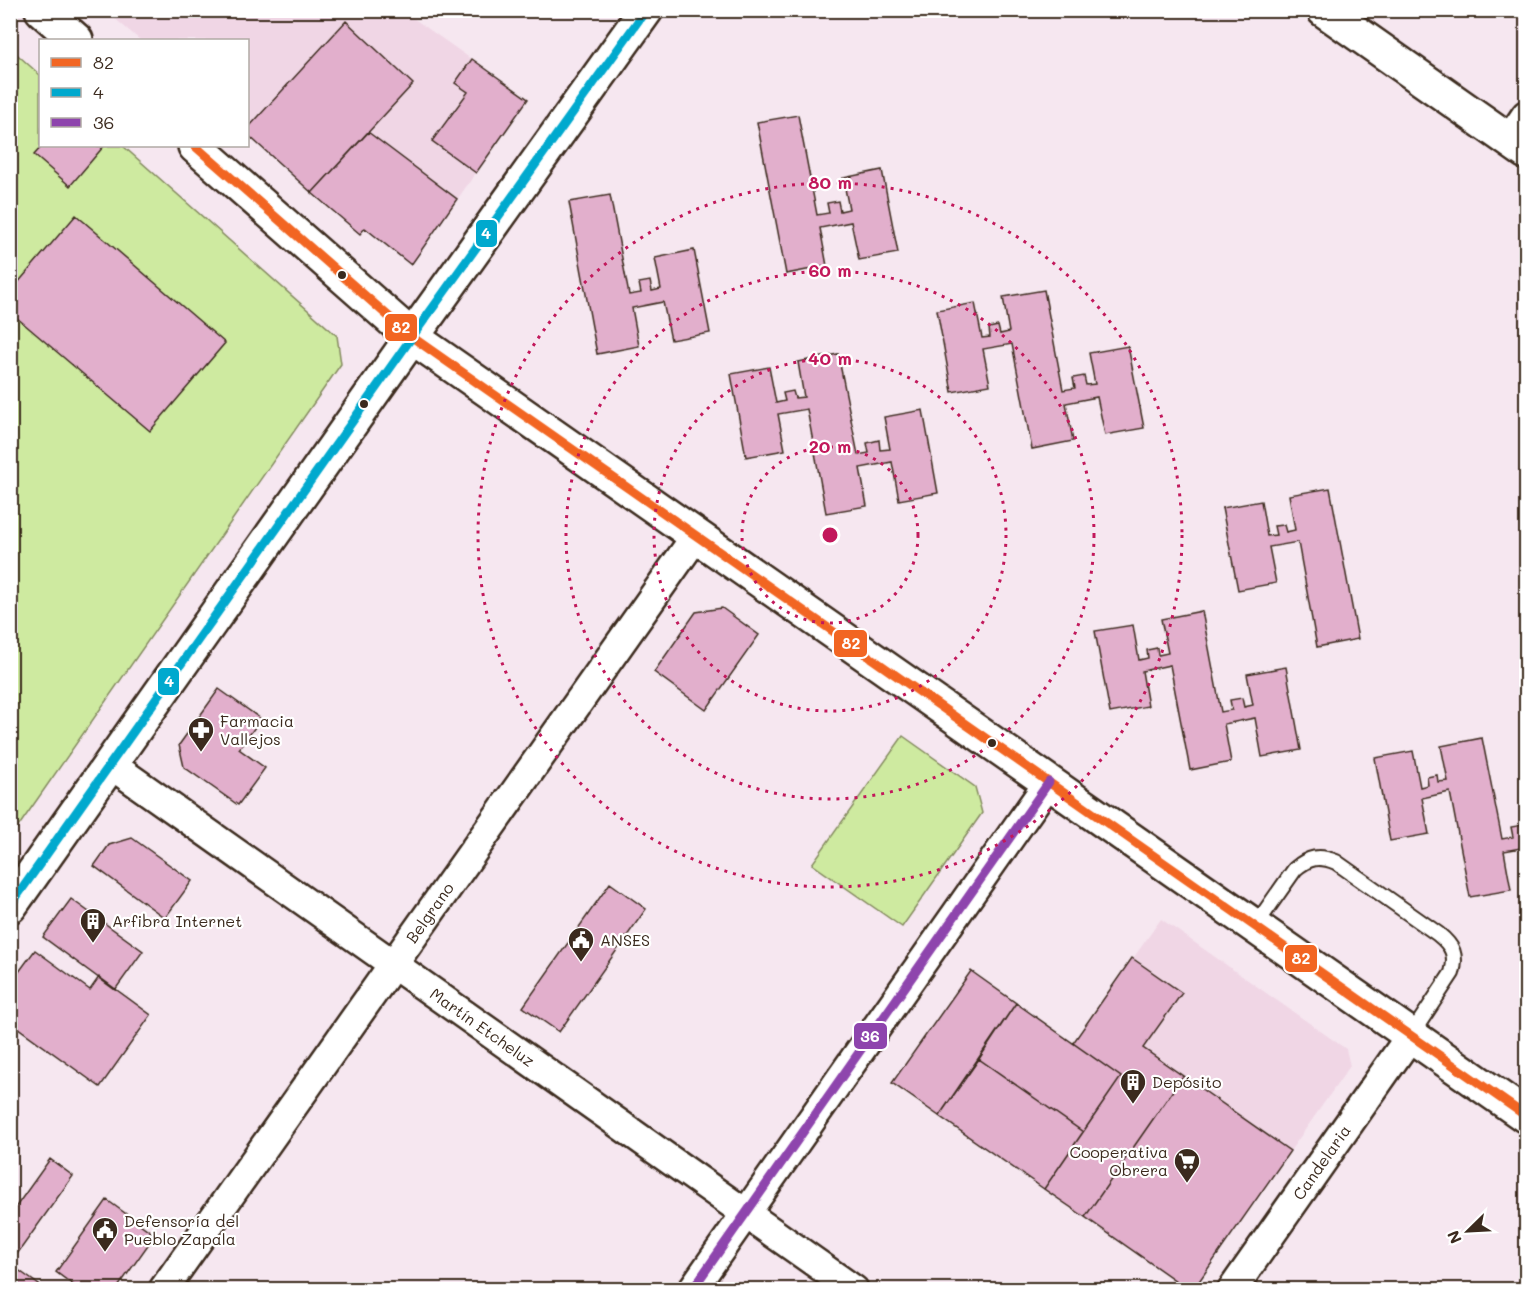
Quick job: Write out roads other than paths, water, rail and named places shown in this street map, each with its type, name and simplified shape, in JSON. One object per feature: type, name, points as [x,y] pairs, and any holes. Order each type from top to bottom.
[{"type":"main road","points":[[42,10],[75,39]]},
{"type":"main road","points":[[10,906],[646,10]]},
{"type":"main road","points":[[1324,10],[1521,136]]},
{"type":"main road","points":[[196,147],[412,337],[1527,1116]]},
{"type":"street","name":"Belgrano","points":[[163,1290],[696,536]]},
{"type":"street","name":"Martín Etcheluz","points":[[110,764],[854,1290]]},
{"type":"street","points":[[693,1290],[1050,782]]},
{"type":"street","name":"Candelaria","points":[[1233,1290],[1411,1035]]},
{"type":"lane","points":[[1255,926],[1295,869],[1313,857],[1324,857],[1336,862],[1438,934],[1454,951],[1455,962],[1452,973],[1411,1035]]},
{"type":"place","name":"Farmacia Vallejos","points":[[201,753]]},
{"type":"place","name":"Arfibra Internet","points":[[93,944]]},
{"type":"place","name":"ANSES","points":[[581,963]]},
{"type":"place","name":"Depósito","points":[[1133,1105]]},
{"type":"place","name":"Cooperativa Obrera","points":[[1187,1184]]},
{"type":"place","name":"Defensoría del Pueblo Zapala","points":[[105,1253]]}]
